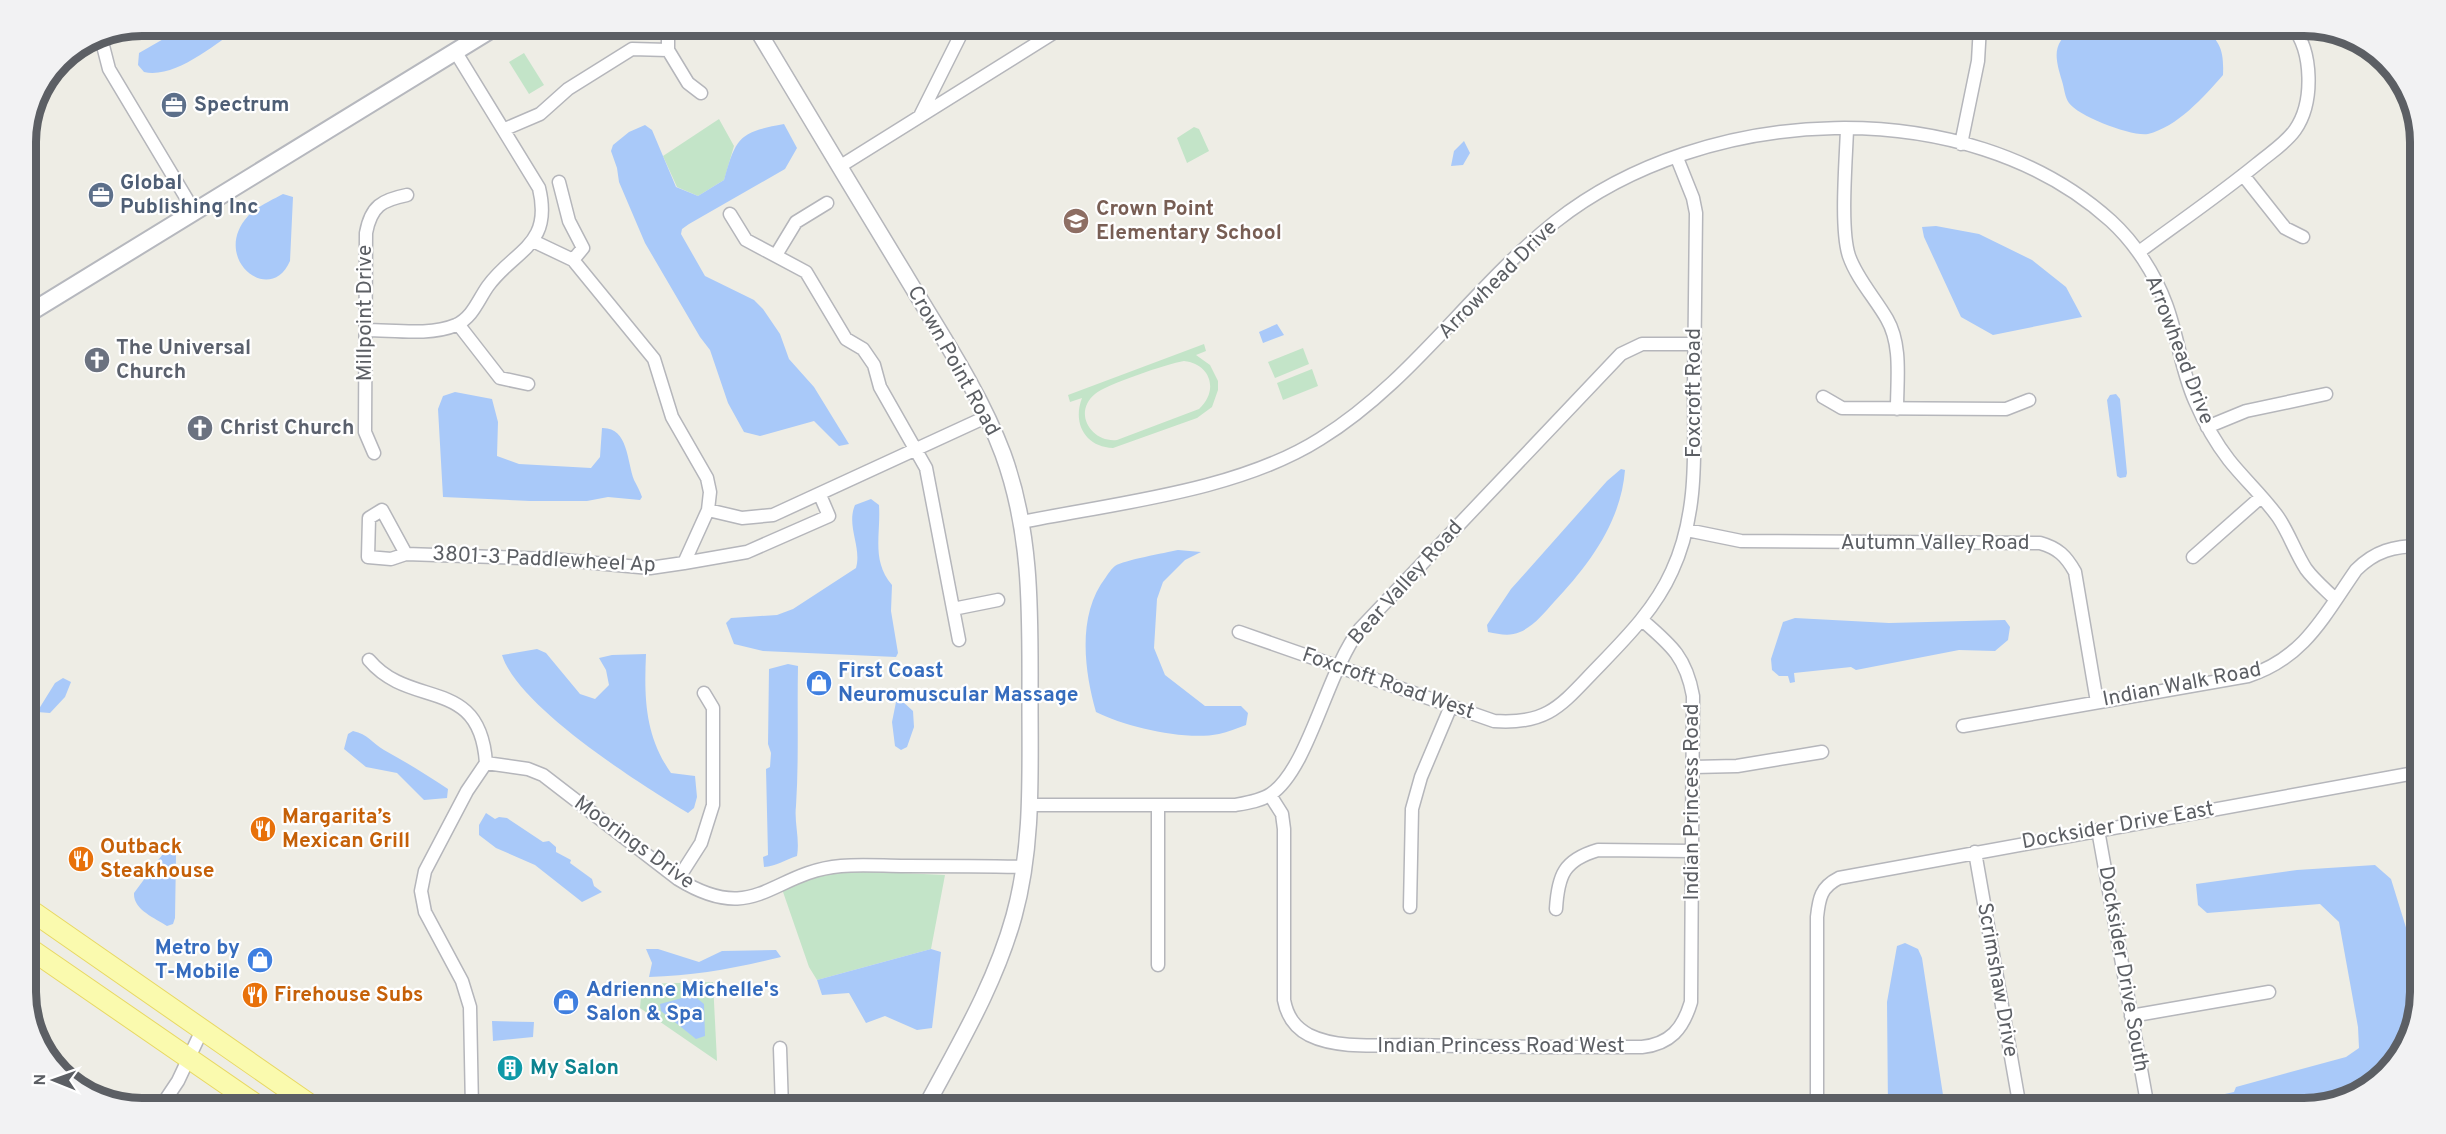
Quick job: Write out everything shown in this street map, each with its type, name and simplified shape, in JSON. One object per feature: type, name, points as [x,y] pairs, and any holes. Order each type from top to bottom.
[{"type":"main road","points":[[36,309],[480,36]]},
{"type":"main road","points":[[36,914],[301,1098]]},
{"type":"main road","points":[[36,953],[246,1098]]},
{"type":"street","points":[[668,36],[668,50],[688,83],[701,93]]},
{"type":"street","name":"Crown Point Road","points":[[761,36],[964,373],[1005,458],[1022,522],[1029,570],[1030,609],[1030,805],[1024,867],[1015,912],[999,961],[982,1001],[930,1098]]},
{"type":"street","points":[[920,116],[961,36]]},
{"type":"street","points":[[839,167],[1049,36]]},
{"type":"street","points":[[1961,144],[1978,61],[1979,36]]},
{"type":"street","points":[[2139,252],[2288,139],[2303,114],[2307,98],[2307,61],[2303,44],[2298,36]]},
{"type":"street","points":[[103,44],[109,69],[194,211]]},
{"type":"street","points":[[505,129],[540,114],[567,88],[632,49],[668,50]]},
{"type":"street","points":[[366,330],[426,330],[458,324],[475,310],[488,286],[533,241],[542,213],[541,195],[505,129],[455,51]]},
{"type":"street","name":"Arrowhead Drive","points":[[1022,522],[1178,492],[1234,477],[1320,439],[1420,358],[1508,265],[1557,220],[1623,180],[1710,145],[1758,134],[1800,129],[1847,129],[1910,133],[1961,144],[2012,161],[2056,180],[2094,206],[2139,252],[2167,306],[2193,397],[2207,427],[2229,460],[2262,497],[2284,527],[2309,572],[2335,599]]},
{"type":"street","points":[[1847,129],[1845,238],[1856,272],[1888,321],[1894,336],[1897,352],[1897,409]]},
{"type":"street","name":"Foxcroft Road","points":[[1642,620],[1673,570],[1687,530],[1694,482],[1695,213],[1693,198],[1677,158]]},
{"type":"street","points":[[2243,175],[2285,228],[2303,237]]},
{"type":"street","points":[[559,182],[569,221],[583,248],[573,260]]},
{"type":"street","name":"Millpoint Drive","points":[[374,453],[365,432],[366,233],[368,221],[376,208],[387,199],[407,195]]},
{"type":"street","points":[[776,255],[796,222],[826,203]]},
{"type":"street","points":[[730,214],[746,240],[806,272],[846,339],[863,349],[874,365],[880,387],[926,468],[959,640]]},
{"type":"street","name":"3801-3 Paddlewheel Ap","points":[[406,554],[551,559],[650,568],[684,563],[708,510],[707,478],[672,417],[654,359],[573,260],[533,241]]},
{"type":"street","points":[[458,324],[500,378],[528,384]]},
{"type":"street","name":"Bear Valley Road","points":[[1270,795],[1296,765],[1337,666],[1360,628],[1621,354],[1642,344],[1695,344]]},
{"type":"street","points":[[2207,427],[2246,411],[2326,394]]},
{"type":"street","points":[[1823,397],[1842,408],[1897,409],[2006,409],[2029,400]]},
{"type":"street","points":[[708,510],[742,518],[773,515],[918,451],[986,417]]},
{"type":"street","points":[[684,563],[747,552],[829,516],[820,495]]},
{"type":"street","points":[[2193,557],[2262,497]]},
{"type":"street","name":"Autumn Valley Road","points":[[1687,530],[1741,542],[2040,543],[2055,547],[2067,558],[2075,572],[2097,702]]},
{"type":"street","name":"Indian Walk Road","points":[[1964,726],[2248,676],[2265,670],[2295,652],[2308,639],[2335,599],[2366,560],[2392,548],[2410,547]]},
{"type":"street","points":[[953,609],[998,600]]},
{"type":"street","name":"Foxcroft Road West","points":[[1239,632],[1494,721],[1515,723],[1547,715],[1559,708],[1642,620]]},
{"type":"street","name":"Indian Princess Road","points":[[1642,620],[1673,647],[1689,677],[1693,696],[1691,1002]]},
{"type":"street","points":[[369,660],[381,674],[468,711],[485,738],[486,763],[467,791],[425,871],[420,891],[425,912],[462,981],[470,1007],[472,1098]]},
{"type":"street","points":[[678,879],[701,843],[713,805],[713,708],[704,693]]},
{"type":"street","points":[[1410,907],[1412,809],[1421,777],[1451,706]]},
{"type":"street","points":[[1693,767],[1737,766],[1822,752]]},
{"type":"street","name":"Moorings Drive","points":[[486,763],[528,769],[543,775],[678,879],[710,895],[740,899],[768,892],[808,873],[826,868],[1024,867]]},
{"type":"street","name":"Docksider Drive East","points":[[1816,1098],[1817,917],[1821,891],[1828,883],[1839,878],[1974,852],[2410,774]]},
{"type":"street","points":[[1030,805],[1235,805],[1253,802],[1270,795]]},
{"type":"street","name":"Indian Princess Road West","points":[[1270,795],[1282,814],[1284,829],[1284,1000],[1293,1024],[1310,1036],[1358,1044],[1642,1047],[1666,1041],[1678,1031],[1691,1002]]},
{"type":"street","points":[[1158,806],[1158,965]]},
{"type":"street","name":"Docksider Drive South","points":[[2098,830],[2146,1098]]},
{"type":"street","points":[[1556,909],[1561,875],[1572,862],[1583,855],[1598,850],[1692,851]]},
{"type":"street","name":"Scrimshaw Drive","points":[[1974,852],[2018,1098]]},
{"type":"street","points":[[2131,1016],[2270,992]]},
{"type":"street","points":[[167,1098],[178,1081],[202,1030]]},
{"type":"street","points":[[780,1048],[782,1098]]},
{"type":"green space","points":[[524,53],[544,85],[529,94],[509,62]]},
{"type":"green space","points":[[719,119],[734,146],[724,180],[698,196],[677,187],[663,156]]},
{"type":"green space","points":[[1194,127],[1199,129],[1209,151],[1187,163],[1177,138]]},
{"type":"green space","points":[[1204,344],[1206,351],[1196,355],[1210,365],[1218,381],[1218,390],[1212,407],[1197,418],[1113,448],[1104,447],[1089,439],[1080,425],[1079,408],[1082,398],[1070,402],[1068,395]],"holes":[[[1184,361],[1201,367],[1209,379],[1209,394],[1199,409],[1117,440],[1100,437],[1088,425],[1085,410],[1095,394],[1124,380],[1165,366]]]},
{"type":"green space","points":[[1303,348],[1309,364],[1275,378],[1268,362]]},
{"type":"green space","points":[[1312,369],[1318,386],[1283,400],[1277,383]]},
{"type":"green space","points":[[858,871],[945,875],[931,949],[817,980],[809,967],[782,889],[817,875]]},
{"type":"green space","points":[[713,982],[717,1061],[640,1008],[642,984]]},
{"type":"water","points":[[169,36],[228,36],[182,65],[156,73],[144,72],[138,65],[139,53]]},
{"type":"water","points":[[2065,36],[2212,36],[2222,53],[2223,75],[2189,110],[2169,125],[2148,134],[2130,132],[2083,114],[2069,103],[2057,64],[2057,50]]},
{"type":"water","points":[[784,124],[797,148],[785,169],[689,224],[682,229],[681,234],[705,276],[754,300],[763,309],[780,334],[789,359],[814,387],[849,444],[839,446],[814,421],[760,436],[744,432],[728,403],[710,350],[645,243],[619,182],[611,151],[613,145],[629,132],[645,125],[652,130],[676,187],[698,196],[724,180],[732,154],[742,139],[757,130]]},
{"type":"water","points":[[1464,141],[1470,153],[1463,165],[1451,166],[1454,151]]},
{"type":"water","points":[[283,194],[293,197],[290,261],[281,274],[270,279],[258,278],[247,272],[239,261],[236,247],[238,232],[251,213]]},
{"type":"water","points":[[1936,226],[1979,234],[2032,260],[2066,287],[2082,317],[1993,335],[1961,317],[1924,237],[1922,227]]},
{"type":"water","points":[[1277,324],[1284,335],[1263,343],[1259,332]]},
{"type":"water","points":[[455,392],[492,399],[498,422],[497,456],[519,464],[591,468],[600,457],[602,428],[611,429],[622,439],[634,480],[642,497],[640,500],[608,497],[587,501],[530,501],[443,497],[438,409],[443,396]]},
{"type":"water","points":[[2116,394],[2120,399],[2127,473],[2126,477],[2120,478],[2117,476],[2107,400],[2110,395]]},
{"type":"water","points":[[1621,469],[1625,470],[1622,489],[1610,525],[1591,558],[1567,588],[1543,615],[1525,629],[1508,635],[1488,632],[1487,625],[1511,589],[1607,481]]},
{"type":"water","points":[[871,499],[879,505],[879,557],[885,576],[892,585],[891,611],[898,653],[896,657],[763,651],[734,644],[726,623],[731,618],[777,615],[793,609],[856,568],[857,552],[852,521],[853,513],[855,505]]},
{"type":"water","points":[[1178,550],[1201,552],[1185,560],[1163,582],[1157,599],[1154,648],[1165,675],[1205,706],[1241,706],[1248,713],[1246,725],[1219,734],[1190,736],[1123,723],[1096,712],[1092,696],[1086,661],[1086,643],[1087,625],[1097,592],[1115,566],[1135,559]]},
{"type":"water","points":[[1795,618],[1889,623],[2005,620],[2010,627],[2008,640],[1995,651],[1959,650],[1856,670],[1851,667],[1794,673],[1795,682],[1790,683],[1788,676],[1779,676],[1772,670],[1771,659],[1783,622]]},
{"type":"water","points":[[537,649],[546,653],[580,694],[595,699],[609,685],[606,670],[599,658],[612,655],[646,654],[645,686],[651,731],[662,759],[671,773],[695,776],[697,797],[694,808],[688,813],[612,764],[583,743],[531,698],[513,676],[502,655]]},
{"type":"water","points":[[788,664],[798,666],[797,856],[764,867],[763,857],[768,855],[766,769],[770,767],[771,753],[768,744],[769,669]]},
{"type":"water","points":[[63,678],[71,682],[65,697],[50,713],[37,712],[55,683]]},
{"type":"water","points":[[902,701],[913,711],[914,727],[907,747],[901,750],[895,746],[892,722],[896,702]]},
{"type":"water","points":[[353,731],[366,736],[384,750],[448,789],[447,798],[424,800],[397,773],[366,767],[344,749],[348,734]]},
{"type":"water","points":[[486,813],[495,819],[507,818],[543,842],[549,841],[556,847],[556,852],[571,860],[570,863],[592,879],[594,886],[602,892],[582,902],[535,865],[496,848],[479,835],[479,825]]},
{"type":"water","points":[[171,850],[176,855],[175,918],[173,924],[167,926],[141,909],[134,893],[165,851]]},
{"type":"water","points":[[2375,865],[2391,879],[2410,941],[2409,1006],[2402,1032],[2392,1051],[2374,1072],[2351,1087],[2338,1092],[2304,1098],[2211,1098],[2234,1092],[2236,1087],[2346,1057],[2359,1048],[2358,1027],[2339,922],[2320,904],[2207,913],[2198,905],[2196,884],[2297,870]]},
{"type":"water","points":[[1905,943],[1918,949],[1922,958],[1943,1098],[1888,1098],[1887,1002],[1897,946]]},
{"type":"water","points":[[646,949],[658,949],[699,962],[722,951],[776,950],[781,957],[716,971],[649,977],[652,963]]},
{"type":"water","points":[[931,949],[941,952],[932,1028],[917,1030],[885,1016],[866,1023],[849,993],[822,995],[817,980]]},
{"type":"water","points":[[693,995],[704,1004],[705,1036],[696,1039],[661,1011],[660,1004]]},
{"type":"water","points":[[492,1021],[534,1022],[533,1037],[493,1041]]},
{"type":"place","name":"Spectrum","points":[[174,105]]},
{"type":"place","name":"Global Publishing Inc","points":[[101,195]]},
{"type":"place","name":"Crown Point Elementary School","points":[[1076,221]]},
{"type":"place","name":"The Universal Church","points":[[97,360]]},
{"type":"place","name":"Christ Church","points":[[200,428]]},
{"type":"place","name":"First Coast Neuromuscular Massage","points":[[819,683]]},
{"type":"place","name":"Margarita’s Mexican Grill","points":[[263,829]]},
{"type":"place","name":"Outback Steakhouse","points":[[81,859]]},
{"type":"place","name":"Metro by T-Mobile","points":[[260,960]]},
{"type":"place","name":"Firehouse Subs","points":[[255,995]]},
{"type":"place","name":"Adrienne Michelle's Salon & Spa","points":[[566,1002]]},
{"type":"place","name":"My Salon","points":[[510,1068]]}]
